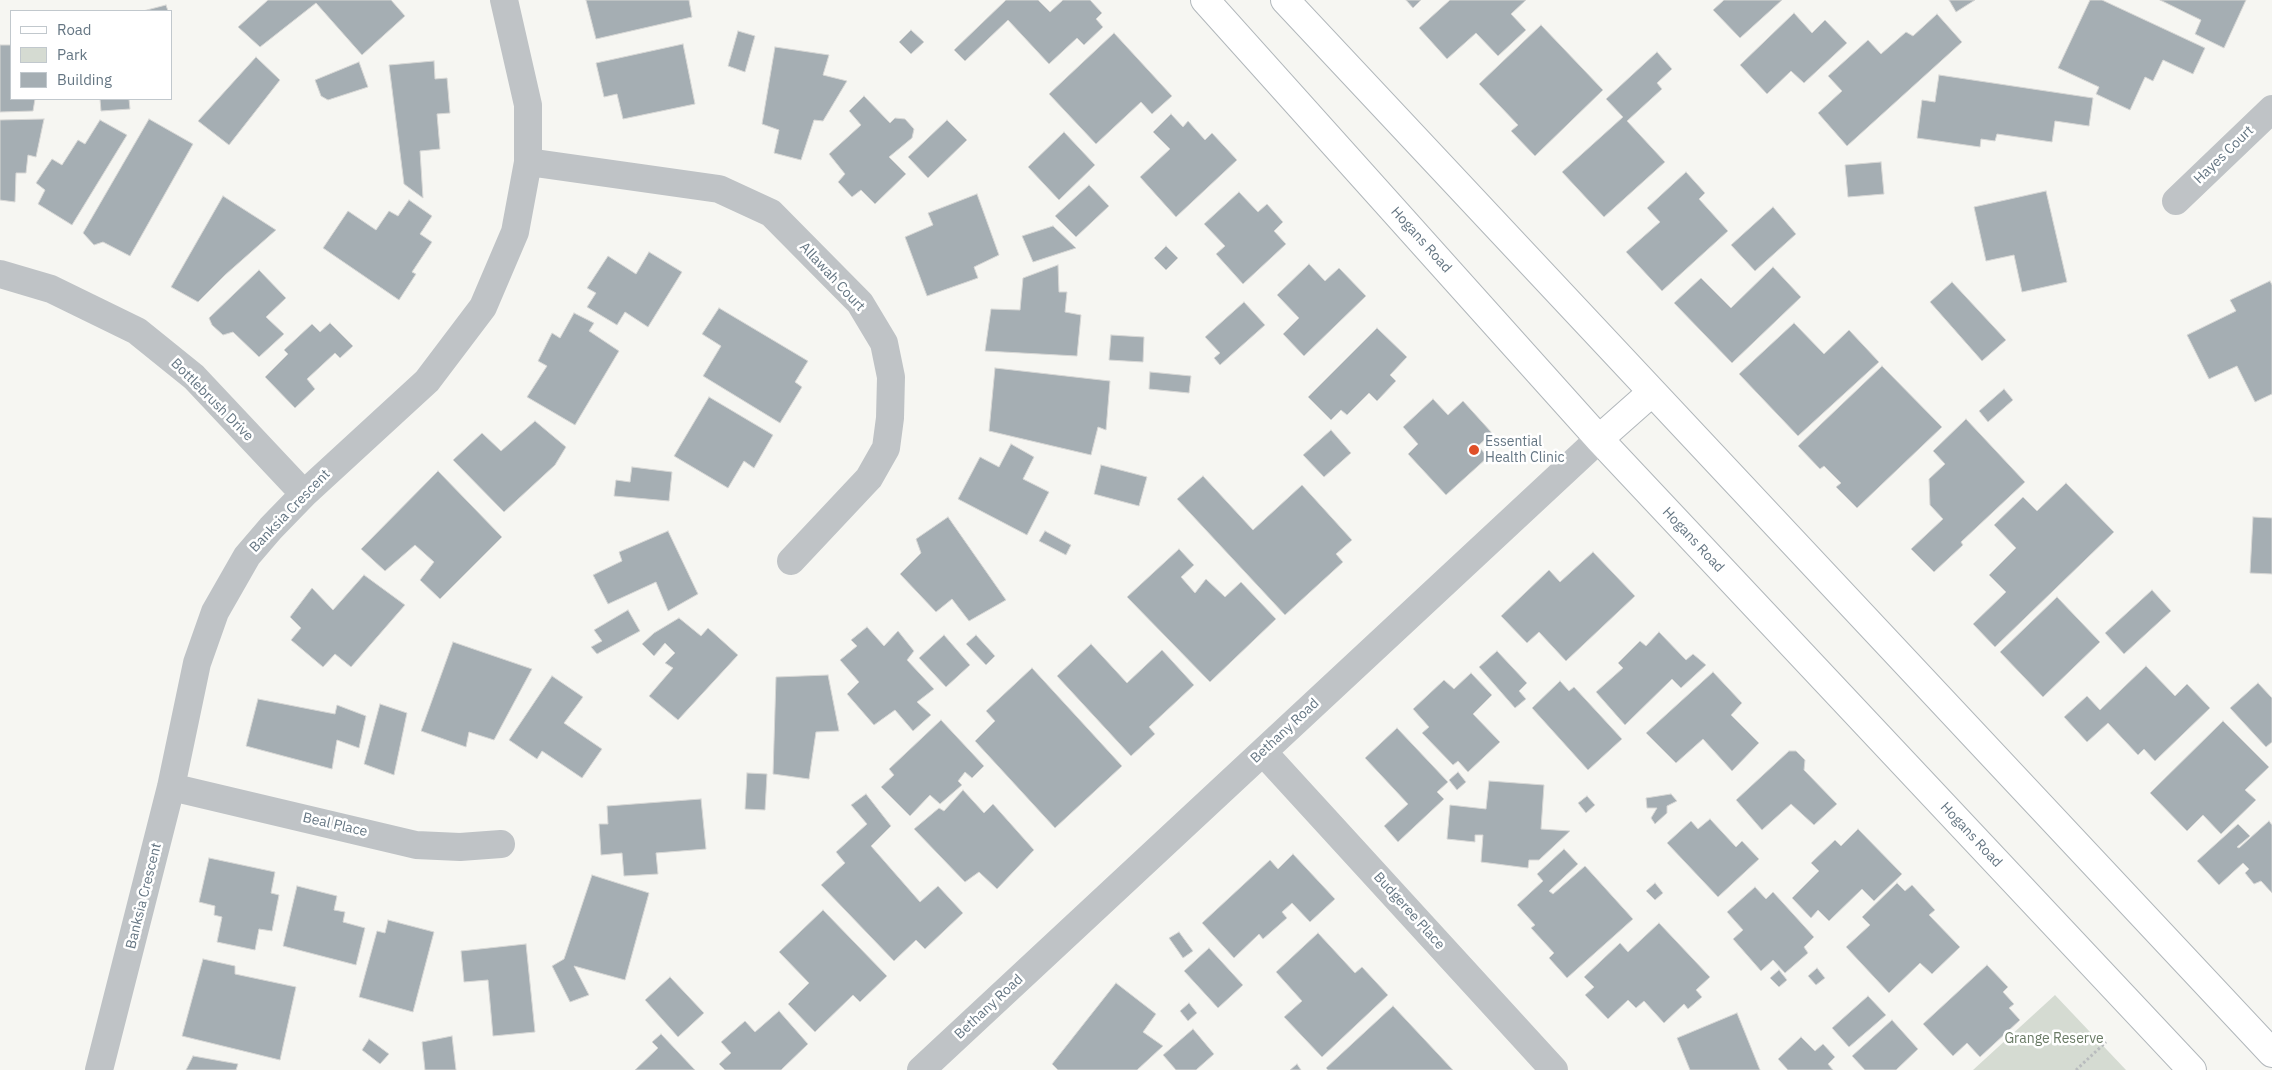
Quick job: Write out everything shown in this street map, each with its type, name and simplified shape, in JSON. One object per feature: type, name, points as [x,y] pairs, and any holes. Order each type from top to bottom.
[{"type":"street","name":"Banksia Crescent","points":[[99,1070],[172,787],[197,663],[215,612],[247,556],[304,494],[428,381],[484,307],[515,232],[528,162],[528,105],[504,0]]},
{"type":"street","name":"Hogans Road","points":[[1205,0],[1599,440],[2192,1070]]},
{"type":"street","points":[[1285,0],[1651,393],[2272,1053]]},
{"type":"street","name":"Hayes Court","points":[[2176,201],[2272,109]]},
{"type":"street","name":"Allawah Court","points":[[528,162],[719,189],[771,213],[860,303],[884,343],[891,377],[890,418],[886,448],[869,478],[791,561]]},
{"type":"street","name":"Bottlebrush Drive","points":[[0,274],[51,289],[137,331],[194,377],[304,494]]},
{"type":"street","name":"Bethany Road","points":[[933,1066],[1263,752],[1651,393]]},
{"type":"street","name":"Budgeree Place","points":[[1263,752],[1554,1070]]},
{"type":"street","name":"Beal Place","points":[[172,787],[416,845],[460,847],[500,844]]},
{"type":"path","points":[[2076,1070],[2106,1042]]},
{"type":"green space","name":"Grange Reserve","points":[[2055,995],[2126,1070],[1973,1070]]},
{"type":"building","points":[[268,0],[391,0],[405,16],[362,55],[316,3],[260,47],[238,27]]},
{"type":"building","points":[[586,0],[689,0],[692,17],[596,39]]},
{"type":"building","points":[[1006,0],[1038,0],[1050,12],[1063,0],[1090,0],[1102,13],[1096,19],[1103,27],[1084,45],[1077,38],[1049,64],[1008,20],[965,61],[954,50]]},
{"type":"building","points":[[1406,0],[1421,0],[1413,8]]},
{"type":"building","points":[[1450,0],[1526,0],[1511,14],[1526,30],[1498,56],[1476,33],[1447,59],[1419,28]]},
{"type":"building","points":[[1724,0],[1782,0],[1740,38],[1713,10]]},
{"type":"building","points":[[1949,0],[1975,0],[1956,12]]},
{"type":"building","points":[[2090,0],[2102,0],[2205,48],[2193,74],[2163,60],[2153,81],[2145,77],[2130,110],[2096,94],[2099,87],[2058,68]]},
{"type":"building","points":[[2160,0],[2246,0],[2224,48],[2195,34],[2201,20]]},
{"type":"building","points":[[166,5],[168,10],[147,10]]},
{"type":"building","points":[[1794,13],[1812,33],[1825,20],[1847,43],[1804,83],[1791,71],[1767,94],[1740,65]]},
{"type":"building","points":[[1937,14],[1962,42],[1847,146],[1818,113],[1842,91],[1828,76],[1868,40],[1881,54],[1906,32],[1913,36]]},
{"type":"building","points":[[1541,25],[1603,90],[1535,156],[1511,131],[1518,125],[1479,84]]},
{"type":"building","points":[[911,30],[924,42],[911,54],[899,42]]},
{"type":"building","points":[[738,31],[755,36],[745,72],[728,66]]},
{"type":"building","points":[[1114,33],[1172,96],[1152,114],[1141,102],[1096,144],[1049,94]]},
{"type":"building","points":[[683,44],[695,104],[623,119],[617,94],[604,97],[596,63]]},
{"type":"building","points":[[0,45],[10,45],[10,100],[35,100],[33,111],[0,112]]},
{"type":"building","points":[[775,47],[829,55],[823,75],[847,81],[823,121],[814,120],[801,160],[774,153],[779,130],[762,124]]},
{"type":"building","points":[[1657,52],[1672,69],[1657,83],[1662,89],[1627,121],[1665,162],[1604,217],[1562,172],[1623,117],[1606,99]]},
{"type":"building","points":[[256,57],[280,80],[229,145],[198,121]]},
{"type":"building","points":[[434,61],[435,79],[447,78],[450,113],[437,114],[440,149],[420,151],[423,198],[404,184],[389,65]]},
{"type":"building","points":[[359,62],[368,87],[328,100],[321,96],[315,80]]},
{"type":"building","points":[[1939,75],[2093,98],[2089,126],[2055,121],[2052,142],[1997,134],[1995,141],[1981,139],[1980,147],[1917,138],[1922,100],[1935,102]]},
{"type":"building","points":[[864,96],[890,123],[895,118],[905,119],[914,129],[912,138],[889,157],[906,174],[875,204],[861,190],[852,197],[838,182],[845,174],[829,154],[861,125],[849,111]]},
{"type":"building","points":[[100,100],[129,100],[130,109],[101,111]]},
{"type":"building","points":[[1171,114],[1183,127],[1188,121],[1205,140],[1212,133],[1237,160],[1176,217],[1140,177],[1170,149],[1153,132]]},
{"type":"building","points":[[44,119],[36,157],[28,155],[26,173],[16,173],[15,202],[0,200],[0,120]]},
{"type":"building","points":[[149,119],[193,144],[130,256],[103,242],[94,245],[83,233]]},
{"type":"building","points":[[100,120],[127,135],[72,225],[38,204],[45,190],[36,183],[52,159],[62,165],[78,140],[85,144]]},
{"type":"building","points":[[947,120],[967,140],[928,178],[908,157]]},
{"type":"building","points":[[1064,132],[1095,165],[1059,200],[1028,167]]},
{"type":"building","points":[[1881,162],[1884,194],[1848,197],[1845,165]]},
{"type":"building","points":[[1686,172],[1705,193],[1699,199],[1728,231],[1662,291],[1626,252],[1660,222],[1647,208]]},
{"type":"building","points":[[1089,185],[1109,206],[1076,237],[1055,216]]},
{"type":"building","points":[[2046,191],[2067,282],[2022,292],[2014,255],[1986,261],[1974,207]]},
{"type":"building","points":[[1239,192],[1258,212],[1267,204],[1283,222],[1274,231],[1286,244],[1243,284],[1216,254],[1225,246],[1204,224]]},
{"type":"building","points":[[977,194],[999,255],[974,267],[978,278],[927,296],[905,237],[933,225],[928,213]]},
{"type":"building","points":[[223,196],[276,230],[225,275],[198,302],[171,287]]},
{"type":"building","points":[[409,200],[432,216],[420,234],[432,242],[412,272],[416,274],[399,300],[323,248],[348,211],[376,230],[389,211],[398,216]]},
{"type":"building","points":[[1773,207],[1796,234],[1755,271],[1731,245]]},
{"type":"building","points":[[1053,226],[1076,248],[1033,262],[1022,236]]},
{"type":"building","points":[[1166,246],[1178,258],[1166,270],[1154,258]]},
{"type":"building","points":[[649,252],[682,272],[648,327],[625,312],[617,325],[587,307],[596,293],[587,288],[608,256],[636,274]]},
{"type":"building","points":[[1309,264],[1325,281],[1339,268],[1366,296],[1304,356],[1283,334],[1299,318],[1277,295]]},
{"type":"building","points":[[1058,265],[1059,292],[1067,292],[1065,312],[1081,315],[1077,356],[985,351],[991,309],[1020,310],[1023,278]]},
{"type":"building","points":[[1773,267],[1801,297],[1732,363],[1674,303],[1701,278],[1731,308]]},
{"type":"building","points":[[259,270],[286,298],[266,317],[284,334],[259,357],[233,332],[223,335],[212,325],[209,318]]},
{"type":"building","points":[[2270,281],[2272,285],[2272,394],[2255,402],[2237,366],[2209,379],[2187,335],[2236,311],[2230,300]]},
{"type":"building","points":[[1952,282],[2006,340],[1982,361],[1930,302]]},
{"type":"building","points":[[1244,302],[1265,325],[1220,365],[1214,358],[1220,353],[1205,337]]},
{"type":"building","points":[[719,308],[808,361],[795,382],[802,387],[780,423],[703,376],[721,346],[702,334]]},
{"type":"building","points":[[574,313],[594,323],[589,331],[619,351],[575,425],[527,397],[547,366],[538,361],[552,333],[560,338]]},
{"type":"building","points":[[330,323],[353,346],[340,358],[335,353],[307,379],[315,389],[295,408],[265,377],[288,354],[284,350],[312,324],[320,332]]},
{"type":"building","points":[[1794,323],[1824,354],[1849,330],[1879,362],[1798,436],[1739,374]]},
{"type":"building","points":[[1377,328],[1407,357],[1390,375],[1396,381],[1377,401],[1369,393],[1347,415],[1341,410],[1331,420],[1308,397]]},
{"type":"building","points":[[1111,335],[1144,337],[1143,362],[1109,360]]},
{"type":"building","points":[[1882,366],[1942,427],[1857,508],[1836,487],[1841,483],[1824,466],[1820,469],[1798,446]]},
{"type":"building","points":[[995,368],[1110,381],[1106,430],[1098,427],[1091,455],[989,431]]},
{"type":"building","points":[[1150,372],[1191,376],[1189,393],[1149,389]]},
{"type":"building","points":[[2004,389],[2013,400],[1988,422],[1979,411]]},
{"type":"building","points":[[709,397],[773,435],[754,468],[744,461],[728,488],[674,456]]},
{"type":"building","points":[[1433,399],[1448,415],[1463,401],[1492,433],[1478,446],[1488,457],[1446,495],[1408,454],[1418,444],[1403,427]]},
{"type":"building","points":[[1966,419],[2025,482],[1961,542],[1963,545],[1934,572],[1911,549],[1943,519],[1930,505],[1929,479],[1945,464],[1933,451]]},
{"type":"building","points":[[535,421],[566,447],[555,465],[504,512],[453,460],[482,433],[501,451]]},
{"type":"building","points":[[1331,430],[1351,453],[1324,477],[1303,455]]},
{"type":"building","points":[[1011,444],[1034,457],[1023,479],[1049,492],[1027,535],[958,499],[980,457],[999,467]]},
{"type":"building","points":[[1101,465],[1147,477],[1139,506],[1094,494]]},
{"type":"building","points":[[632,467],[672,472],[669,501],[614,496],[616,480],[630,482]]},
{"type":"building","points":[[438,471],[502,537],[440,599],[420,580],[434,562],[415,545],[385,571],[361,549]]},
{"type":"building","points":[[1203,476],[1253,530],[1302,485],[1352,540],[1336,554],[1343,562],[1285,615],[1177,499]]},
{"type":"building","points":[[2066,483],[2114,532],[1995,647],[1973,624],[2006,592],[1989,575],[2016,548],[1994,525],[2023,497],[2037,511]]},
{"type":"building","points":[[948,517],[1006,600],[969,621],[952,599],[936,612],[900,574],[921,553],[916,539]]},
{"type":"building","points":[[2253,517],[2272,518],[2272,574],[2250,573]]},
{"type":"building","points":[[668,531],[698,594],[668,611],[656,582],[608,604],[593,575],[622,561],[619,552]]},
{"type":"building","points":[[1045,531],[1071,545],[1066,555],[1039,541]]},
{"type":"building","points":[[1179,549],[1194,565],[1181,577],[1195,593],[1206,579],[1225,597],[1241,582],[1276,619],[1210,682],[1127,597]]},
{"type":"building","points":[[1593,552],[1635,596],[1566,661],[1539,632],[1527,643],[1501,616],[1549,570],[1560,582]]},
{"type":"building","points":[[364,575],[405,605],[351,667],[335,654],[323,667],[291,640],[301,628],[290,617],[312,588],[333,610]]},
{"type":"building","points":[[2152,590],[2171,611],[2124,654],[2105,633]]},
{"type":"building","points":[[2057,597],[2100,642],[2043,697],[2000,652]]},
{"type":"building","points":[[628,610],[640,631],[597,654],[591,647],[602,641],[594,630]]},
{"type":"building","points":[[679,618],[701,636],[708,628],[738,655],[678,720],[649,696],[673,668],[665,663],[675,653],[665,643],[654,656],[642,644],[654,633]]},
{"type":"building","points":[[867,627],[884,646],[898,631],[914,651],[907,660],[934,689],[917,702],[931,715],[913,731],[895,710],[874,725],[847,694],[859,682],[840,660],[857,646],[851,640]]},
{"type":"building","points":[[1659,632],[1686,660],[1693,654],[1706,665],[1681,688],[1672,679],[1625,725],[1596,692],[1623,668],[1618,663],[1640,641],[1646,646]]},
{"type":"building","points":[[944,635],[970,665],[946,687],[919,658]]},
{"type":"building","points":[[976,635],[995,656],[986,665],[966,644]]},
{"type":"building","points":[[453,642],[532,669],[494,740],[469,732],[466,747],[421,731]]},
{"type":"building","points":[[1091,644],[1127,683],[1162,650],[1194,685],[1149,727],[1155,734],[1131,756],[1057,676]]},
{"type":"building","points":[[1497,651],[1527,683],[1519,691],[1526,699],[1515,708],[1479,667]]},
{"type":"building","points":[[2146,666],[2175,696],[2187,684],[2210,708],[2155,761],[2144,749],[2138,755],[2108,723],[2087,742],[2064,717],[2087,696],[2100,710]]},
{"type":"building","points":[[1032,668],[1122,766],[1055,828],[975,741],[995,721],[986,711]]},
{"type":"building","points":[[1713,672],[1742,703],[1731,715],[1759,743],[1732,771],[1703,739],[1676,763],[1646,733]]},
{"type":"building","points":[[1471,673],[1492,695],[1473,714],[1500,742],[1468,772],[1458,761],[1453,765],[1422,733],[1429,727],[1413,709],[1444,680],[1454,689]]},
{"type":"building","points":[[828,675],[839,731],[816,732],[809,779],[773,774],[776,677]]},
{"type":"building","points":[[552,676],[583,697],[564,723],[602,749],[582,778],[542,751],[537,759],[509,740]]},
{"type":"building","points":[[1560,681],[1569,691],[1574,687],[1622,739],[1588,770],[1532,708]]},
{"type":"building","points":[[2258,683],[2272,698],[2272,742],[2266,747],[2230,708]]},
{"type":"building","points":[[258,699],[335,714],[337,705],[366,716],[359,748],[337,740],[332,769],[246,746]]},
{"type":"building","points":[[380,704],[407,713],[394,775],[364,764]]},
{"type":"building","points":[[941,720],[984,766],[972,778],[965,772],[958,781],[962,785],[940,804],[930,795],[910,816],[881,787],[894,775],[889,769]]},
{"type":"building","points":[[2223,721],[2269,767],[2245,790],[2256,800],[2221,834],[2203,815],[2187,831],[2150,793]]},
{"type":"building","points":[[1397,728],[1448,782],[1437,792],[1444,799],[1398,842],[1384,826],[1408,804],[1365,758]]},
{"type":"building","points":[[1789,751],[1796,751],[1805,760],[1804,770],[1837,804],[1814,825],[1791,804],[1762,830],[1736,800]]},
{"type":"building","points":[[1458,772],[1466,782],[1457,790],[1449,780]]},
{"type":"building","points":[[747,773],[767,774],[765,810],[745,809]]},
{"type":"building","points":[[1489,781],[1544,785],[1541,829],[1570,831],[1539,860],[1529,860],[1528,868],[1481,862],[1483,835],[1475,835],[1475,842],[1447,839],[1450,805],[1486,809]]},
{"type":"building","points":[[963,790],[984,813],[993,804],[1034,850],[997,889],[979,872],[965,882],[914,829],[939,808],[944,811]]},
{"type":"building","points":[[866,794],[891,826],[871,846],[920,902],[938,886],[963,913],[925,949],[916,940],[894,961],[821,885],[845,863],[836,852],[867,824],[851,805]]},
{"type":"building","points":[[1671,794],[1677,801],[1667,806],[1667,813],[1655,824],[1651,818],[1657,808],[1647,808],[1646,798]]},
{"type":"building","points":[[1587,796],[1595,805],[1586,813],[1578,803]]},
{"type":"building","points":[[701,799],[706,849],[656,853],[658,874],[624,876],[622,853],[601,855],[599,824],[608,824],[607,806]]},
{"type":"building","points":[[1710,819],[1736,847],[1742,841],[1759,859],[1718,897],[1667,843],[1691,821],[1698,829]]},
{"type":"building","points":[[2269,821],[2272,825],[2272,893],[2261,881],[2254,884],[2245,873],[2249,869],[2243,863],[2219,885],[2197,861],[2238,824],[2250,836],[2237,847],[2239,848]]},
{"type":"building","points":[[1858,829],[1902,874],[1874,901],[1862,889],[1829,921],[1818,910],[1811,918],[1792,898],[1819,871],[1811,863],[1835,840],[1841,846]]},
{"type":"building","points":[[1564,849],[1578,864],[1549,891],[1553,894],[1585,866],[1633,919],[1567,978],[1549,958],[1554,953],[1531,928],[1535,925],[1517,905],[1543,881],[1537,874]]},
{"type":"building","points":[[1293,854],[1335,899],[1310,922],[1292,903],[1282,912],[1287,918],[1263,939],[1259,934],[1234,958],[1202,923],[1270,860],[1278,869]]},
{"type":"building","points":[[209,858],[275,872],[271,893],[279,895],[272,931],[259,929],[255,950],[217,942],[222,917],[214,915],[215,906],[199,902]]},
{"type":"building","points":[[592,875],[649,893],[625,980],[574,966],[589,995],[570,1002],[552,966],[564,959]]},
{"type":"building","points":[[1655,883],[1663,893],[1655,900],[1646,891]]},
{"type":"building","points":[[1897,883],[1905,891],[1912,885],[1935,910],[1929,915],[1960,947],[1932,974],[1920,963],[1889,993],[1846,947],[1870,925],[1862,917]]},
{"type":"building","points":[[297,886],[337,896],[334,910],[345,912],[343,922],[365,928],[356,965],[283,946]]},
{"type":"building","points":[[1755,887],[1766,899],[1773,892],[1814,937],[1804,947],[1808,953],[1785,973],[1773,960],[1761,971],[1733,939],[1743,930],[1727,912]]},
{"type":"building","points":[[823,910],[887,976],[860,1002],[853,995],[815,1032],[788,1004],[809,983],[779,952]]},
{"type":"building","points":[[388,920],[434,932],[413,1012],[359,997],[377,931],[385,933]]},
{"type":"building","points":[[1659,923],[1710,977],[1696,990],[1702,997],[1688,1009],[1684,1004],[1664,1023],[1644,1001],[1636,1008],[1628,1000],[1608,1019],[1585,995],[1594,987],[1584,977],[1620,943],[1628,952]]},
{"type":"building","points":[[1179,932],[1193,951],[1183,958],[1169,938]]},
{"type":"building","points":[[1318,933],[1355,973],[1362,967],[1388,995],[1322,1057],[1284,1017],[1302,1001],[1276,972]]},
{"type":"building","points":[[526,944],[535,1032],[493,1036],[488,980],[464,982],[461,951]]},
{"type":"building","points":[[1209,948],[1243,985],[1218,1008],[1184,971]]},
{"type":"building","points":[[203,959],[235,966],[235,974],[296,987],[280,1060],[182,1036]]},
{"type":"building","points":[[1987,965],[2008,987],[2003,992],[2014,1004],[2009,1008],[2020,1020],[1980,1057],[1967,1043],[1953,1056],[1923,1024]]},
{"type":"building","points":[[1817,968],[1825,978],[1816,985],[1808,976]]},
{"type":"building","points":[[1779,970],[1787,980],[1779,987],[1770,978]]},
{"type":"building","points":[[670,977],[704,1013],[678,1037],[645,1000]]},
{"type":"building","points":[[1116,983],[1156,1014],[1143,1032],[1163,1046],[1137,1070],[1058,1070],[1052,1064]]},
{"type":"building","points":[[1868,996],[1886,1015],[1849,1047],[1832,1028]]},
{"type":"building","points":[[1189,1003],[1197,1013],[1188,1021],[1180,1011]]},
{"type":"building","points":[[1393,1006],[1453,1070],[1328,1070],[1326,1068]]},
{"type":"building","points":[[779,1011],[808,1044],[781,1070],[725,1070],[719,1064],[731,1053],[721,1042],[745,1021],[755,1032]]},
{"type":"building","points":[[1737,1013],[1760,1070],[1690,1070],[1677,1038]]},
{"type":"building","points":[[1892,1020],[1918,1049],[1896,1070],[1865,1070],[1852,1056]]},
{"type":"building","points":[[1193,1029],[1214,1054],[1196,1070],[1176,1070],[1163,1055]]},
{"type":"building","points":[[661,1034],[695,1070],[635,1070],[658,1048],[652,1042]]},
{"type":"building","points":[[452,1036],[456,1070],[425,1070],[422,1042]]},
{"type":"building","points":[[1801,1037],[1815,1051],[1823,1044],[1835,1057],[1828,1064],[1833,1070],[1788,1070],[1778,1059]]},
{"type":"building","points":[[369,1039],[389,1054],[380,1064],[362,1050]]},
{"type":"building","points":[[193,1056],[238,1064],[236,1070],[186,1070]]},
{"type":"building","points":[[1297,1064],[1301,1070],[1290,1070]]},
{"type":"place","name":"Essential Health Clinic","points":[[1474,450]]}]
